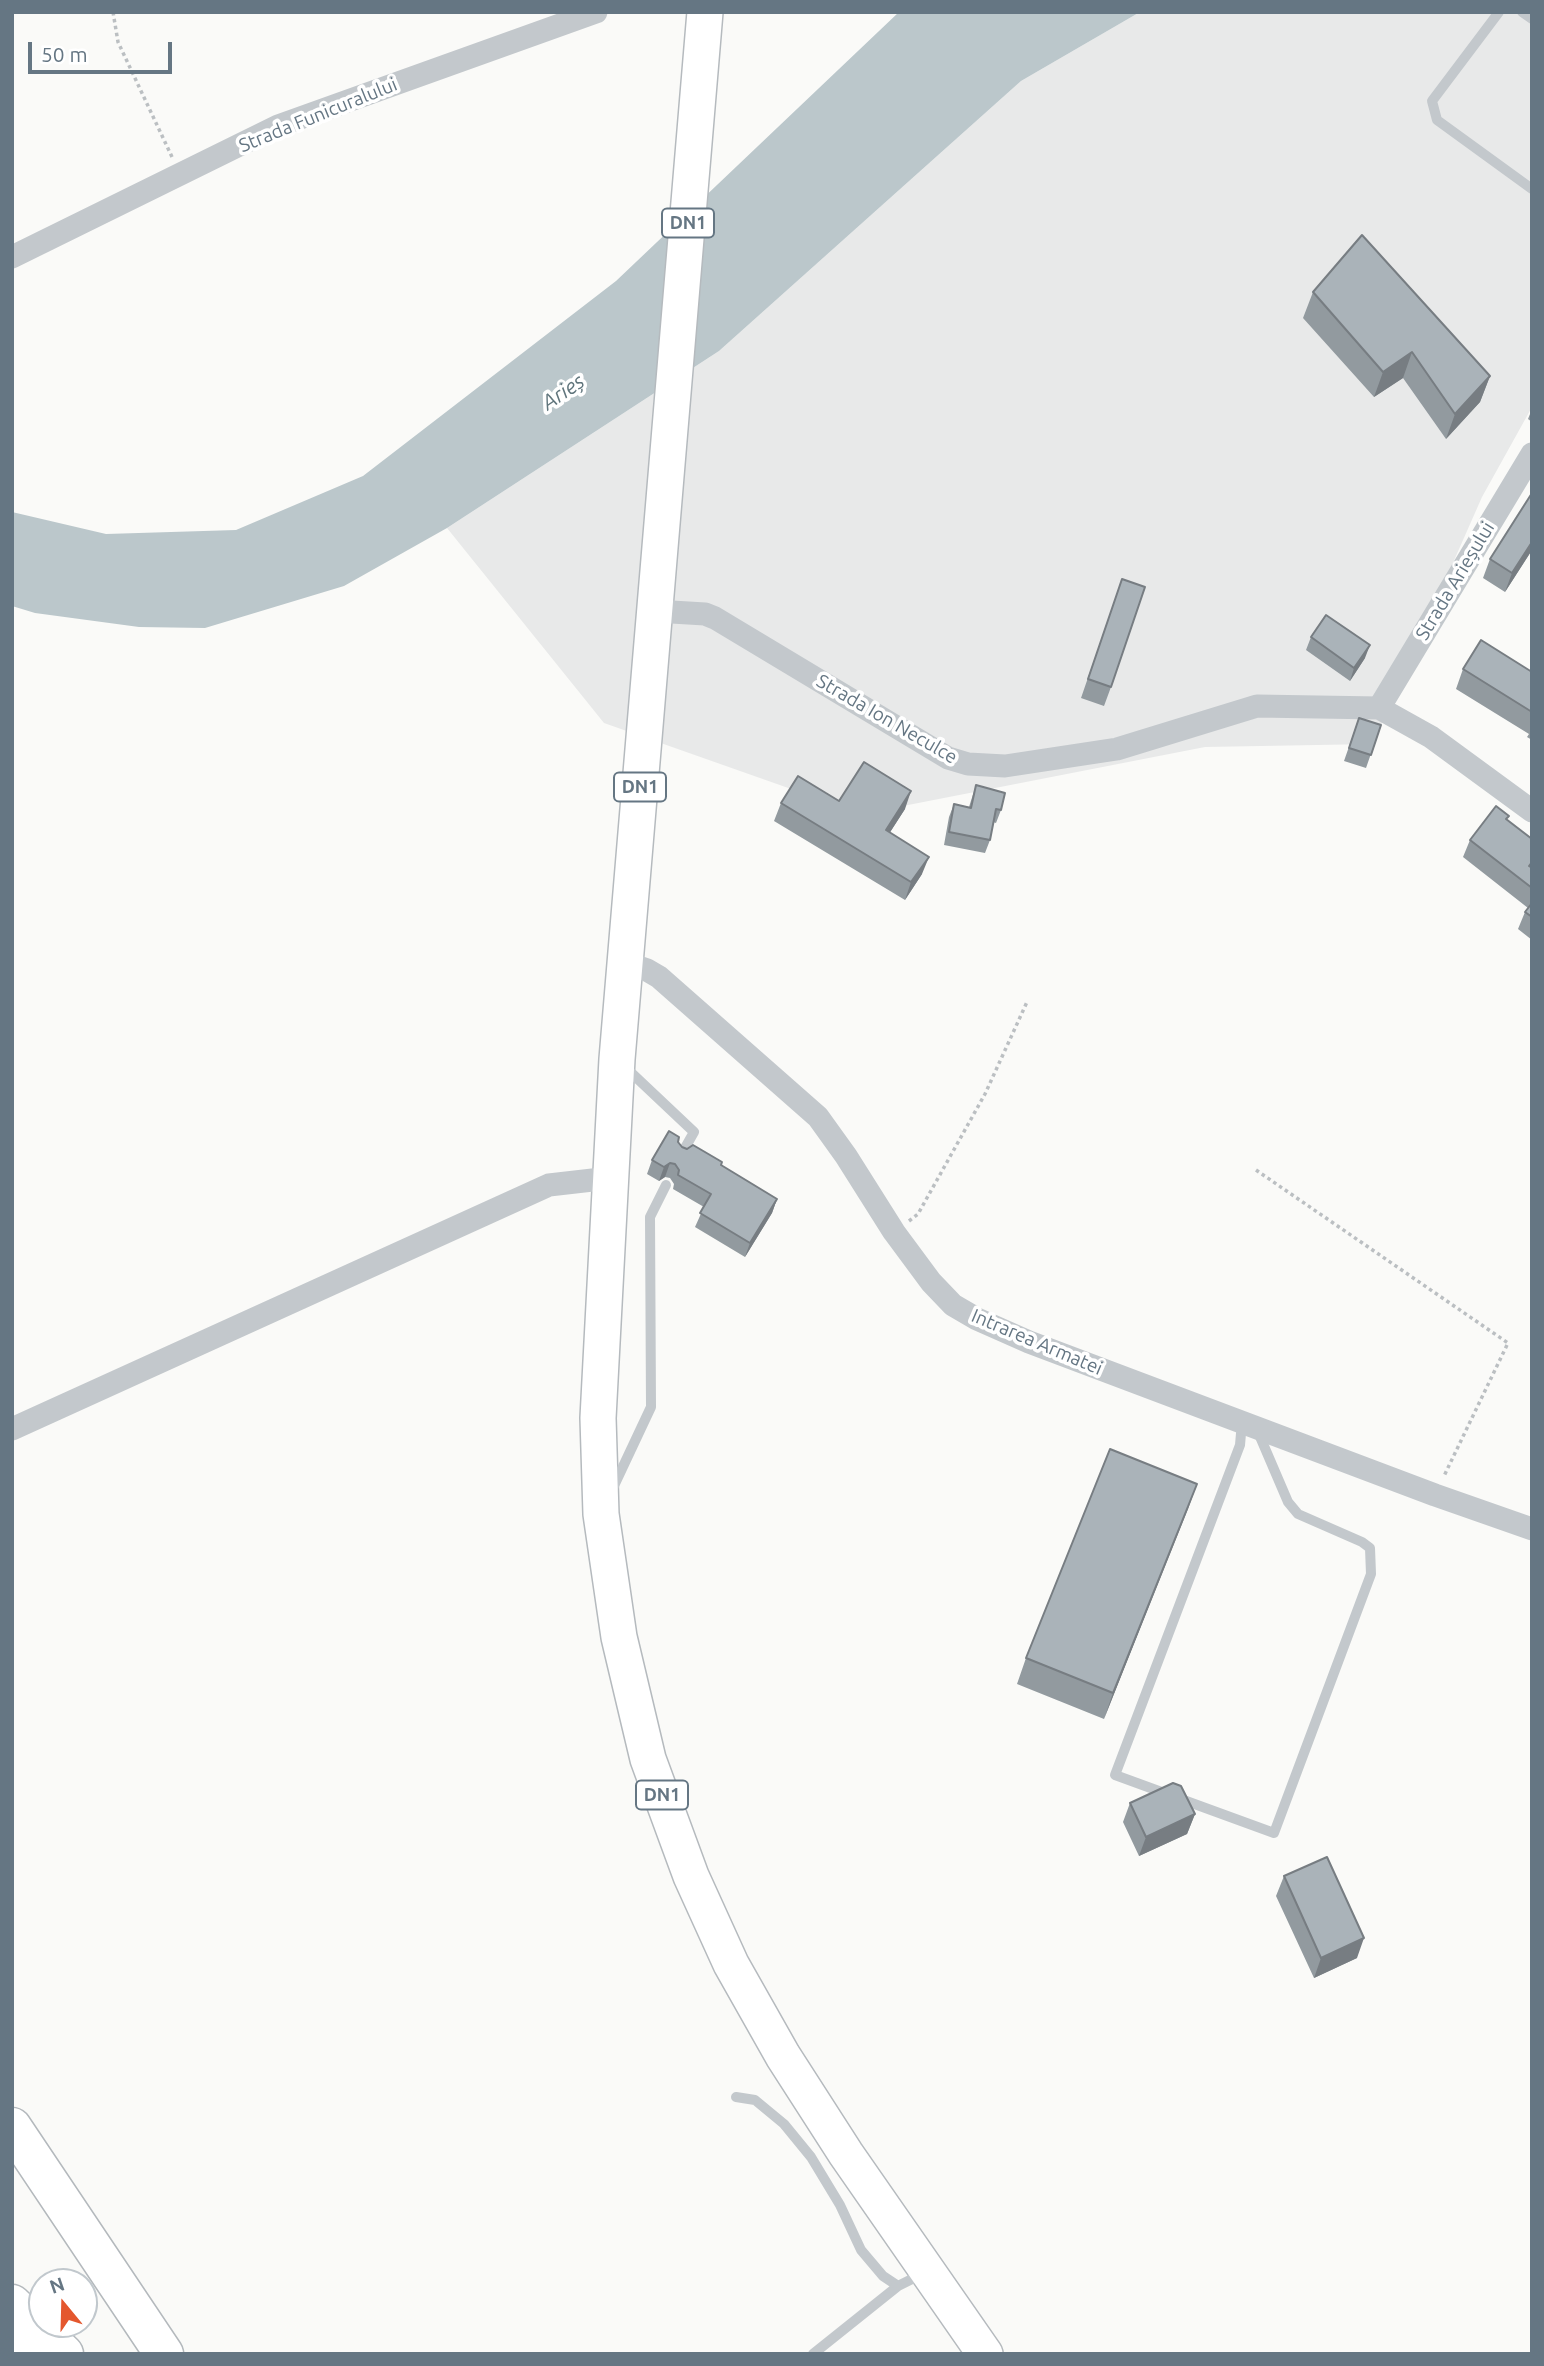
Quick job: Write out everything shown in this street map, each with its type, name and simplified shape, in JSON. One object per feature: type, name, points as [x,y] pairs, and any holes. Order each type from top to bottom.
[{"type":"highway","points":[[12,2127],[164,2354]]},
{"type":"highway","points":[[12,2304],[64,2354]]},
{"type":"highway","points":[[12,2348],[18,2354]]},
{"type":"main road","name":"DN1","points":[[705,12],[617,1059],[598,1418],[601,1514],[619,1637],[648,1759],[691,1876],[731,1964],[783,2056],[846,2154],[912,2279],[985,2354]]},
{"type":"street","name":"Strada Funicuralului","points":[[12,257],[278,126],[596,12]]},
{"type":"street","name":"Strada Arieșului","points":[[1379,708],[1532,454]]},
{"type":"street","name":"Strada Ion Neculce","points":[[655,611],[705,614],[715,618],[948,758],[968,765],[1005,766],[1117,749],[1257,706],[1379,708]]},
{"type":"street","points":[[1379,708],[1431,737],[1532,811]]},
{"type":"street","name":"Intrarea Armatei","points":[[626,963],[659,976],[818,1117],[894,1232],[953,1305],[977,1319],[1030,1342],[1532,1529]]},
{"type":"street","points":[[12,1429],[549,1185],[610,1178]]},
{"type":"lane","points":[[1499,12],[1432,101],[1437,120],[1532,189]]},
{"type":"lane","points":[[1522,12],[1532,19]]},
{"type":"lane","points":[[617,1059],[694,1132],[681,1155]]},
{"type":"lane","points":[[601,1514],[651,1407],[650,1217],[666,1185]]},
{"type":"lane","points":[[1249,1425],[1288,1502],[1298,1514],[1370,1548],[1370,1574],[1274,1833],[1115,1774],[1249,1425]]},
{"type":"lane","points":[[736,2097],[755,2100],[784,2124],[811,2157],[840,2205],[861,2250],[883,2276],[912,2279]]},
{"type":"lane","points":[[813,2354],[912,2279]]},
{"type":"path","points":[[113,12],[118,42],[181,174]]},
{"type":"path","points":[[894,1232],[918,1214],[985,1094],[1027,1002]]},
{"type":"path","points":[[1256,1170],[1508,1343],[1435,1495]]},
{"type":"shaded area","points":[[1140,12],[1532,12],[1532,407],[1482,497],[1373,744],[1205,747],[862,814],[604,723],[447,528],[719,351],[1021,81]]},
{"type":"water","name":"Arieș","points":[[899,12],[1140,12],[1021,81],[719,351],[447,528],[344,586],[205,628],[139,627],[35,613],[12,606],[12,512],[106,534],[236,530],[363,476],[616,281]]},
{"type":"building","points":[[1362,235],[1490,376],[1455,414],[1412,352],[1383,372],[1313,292]]},
{"type":"building","points":[[1532,493],[1532,542],[1512,573],[1490,559]]},
{"type":"building","points":[[1122,579],[1145,587],[1111,687],[1088,679]]},
{"type":"building","points":[[1326,615],[1370,645],[1354,668],[1311,637]]},
{"type":"building","points":[[1481,640],[1532,672],[1532,712],[1463,669]]},
{"type":"building","points":[[1359,718],[1381,725],[1371,755],[1349,748]]},
{"type":"building","points":[[864,762],[911,791],[886,830],[929,857],[911,882],[781,803],[798,776],[839,801]]},
{"type":"building","points":[[976,785],[1005,793],[1001,810],[996,809],[990,840],[949,832],[954,804],[971,808]]},
{"type":"building","points":[[1496,806],[1509,816],[1506,819],[1532,839],[1532,862],[1529,866],[1532,868],[1532,888],[1470,840]]},
{"type":"building","points":[[1532,903],[1532,917],[1525,912]]},
{"type":"building","points":[[669,1131],[679,1137],[678,1142],[682,1147],[687,1149],[693,1145],[777,1199],[750,1243],[700,1213],[711,1194],[678,1175],[679,1170],[675,1164],[670,1163],[664,1167],[652,1160]]},
{"type":"building","points":[[1110,1449],[1197,1484],[1113,1693],[1026,1658]]},
{"type":"building","points":[[1173,1783],[1181,1786],[1195,1814],[1146,1837],[1130,1803]]},
{"type":"building","points":[[1327,1857],[1364,1938],[1321,1958],[1284,1876]]}]
